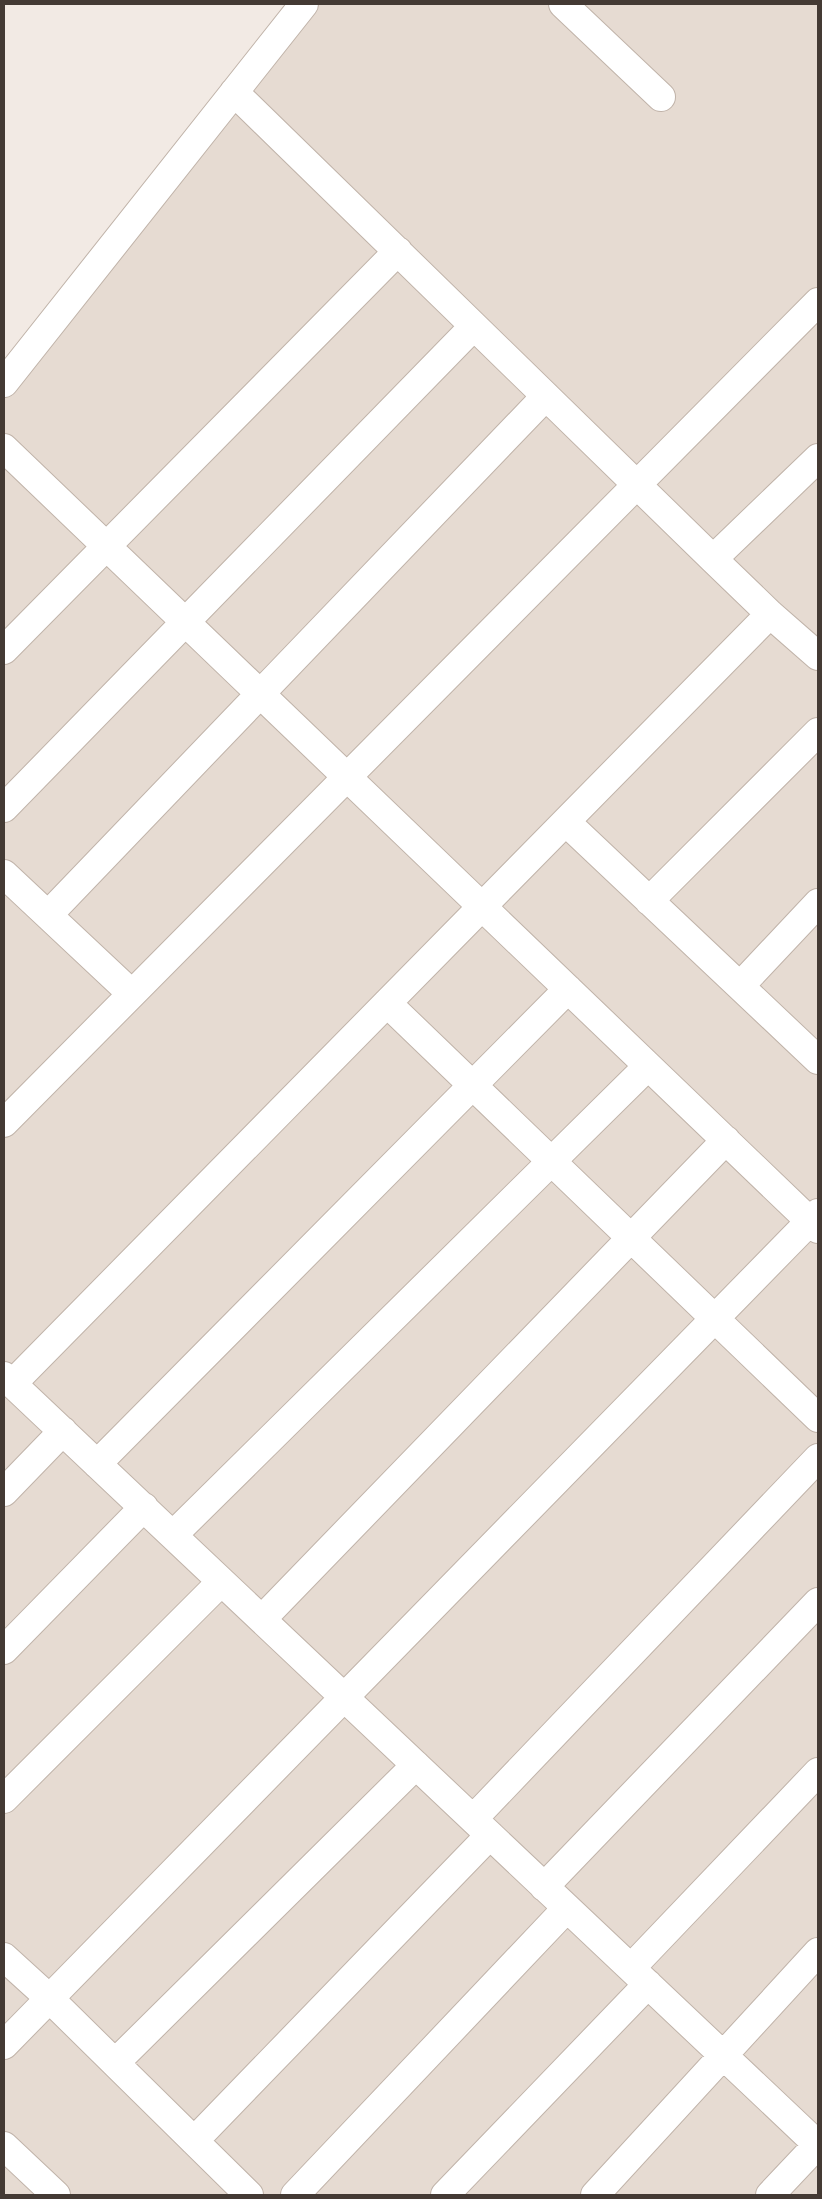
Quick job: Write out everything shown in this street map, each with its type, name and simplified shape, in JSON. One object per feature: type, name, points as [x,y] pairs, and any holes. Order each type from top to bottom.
[{"type":"street","points":[[4,383],[304,4]]},
{"type":"street","points":[[563,4],[661,97]]},
{"type":"street","points":[[234,92],[713,559],[770,614],[818,656]]},
{"type":"street","points":[[4,650],[398,251]]},
{"type":"street","points":[[4,1123],[818,302]]},
{"type":"street","points":[[4,808],[474,326]]},
{"type":"street","points":[[48,915],[546,396]]},
{"type":"street","points":[[4,448],[648,1066],[816,1221],[714,1318],[4,2045]]},
{"type":"street","points":[[713,559],[818,458]]},
{"type":"street","points":[[770,614],[387,1003],[8,1380],[818,2144],[770,2195]]},
{"type":"street","points":[[649,901],[818,732]]},
{"type":"street","points":[[566,822],[818,1059]]},
{"type":"street","points":[[9,889],[48,915],[132,994]]},
{"type":"street","points":[[740,986],[818,903]]},
{"type":"street","points":[[97,1464],[568,989]]},
{"type":"street","points":[[387,1003],[818,1418]]},
{"type":"street","points":[[173,1535],[648,1066]]},
{"type":"street","points":[[262,1620],[726,1140]]},
{"type":"street","points":[[4,1492],[63,1432]]},
{"type":"street","points":[[194,2141],[818,1458]]},
{"type":"street","points":[[4,1650],[144,1508]]},
{"type":"street","points":[[4,1799],[222,1582]]},
{"type":"street","points":[[544,1887],[818,1602]]},
{"type":"street","points":[[115,2063],[416,1766]]},
{"type":"street","points":[[444,2195],[818,1772]]},
{"type":"street","points":[[295,2195],[567,1908]]},
{"type":"street","points":[[595,2195],[818,1952]]},
{"type":"street","points":[[4,1957],[49,1998],[249,2195]]},
{"type":"street","points":[[4,2146],[56,2195]]},
{"type":"shaded area","points":[[304,4],[818,4],[818,2195],[4,2195],[4,383]]}]
